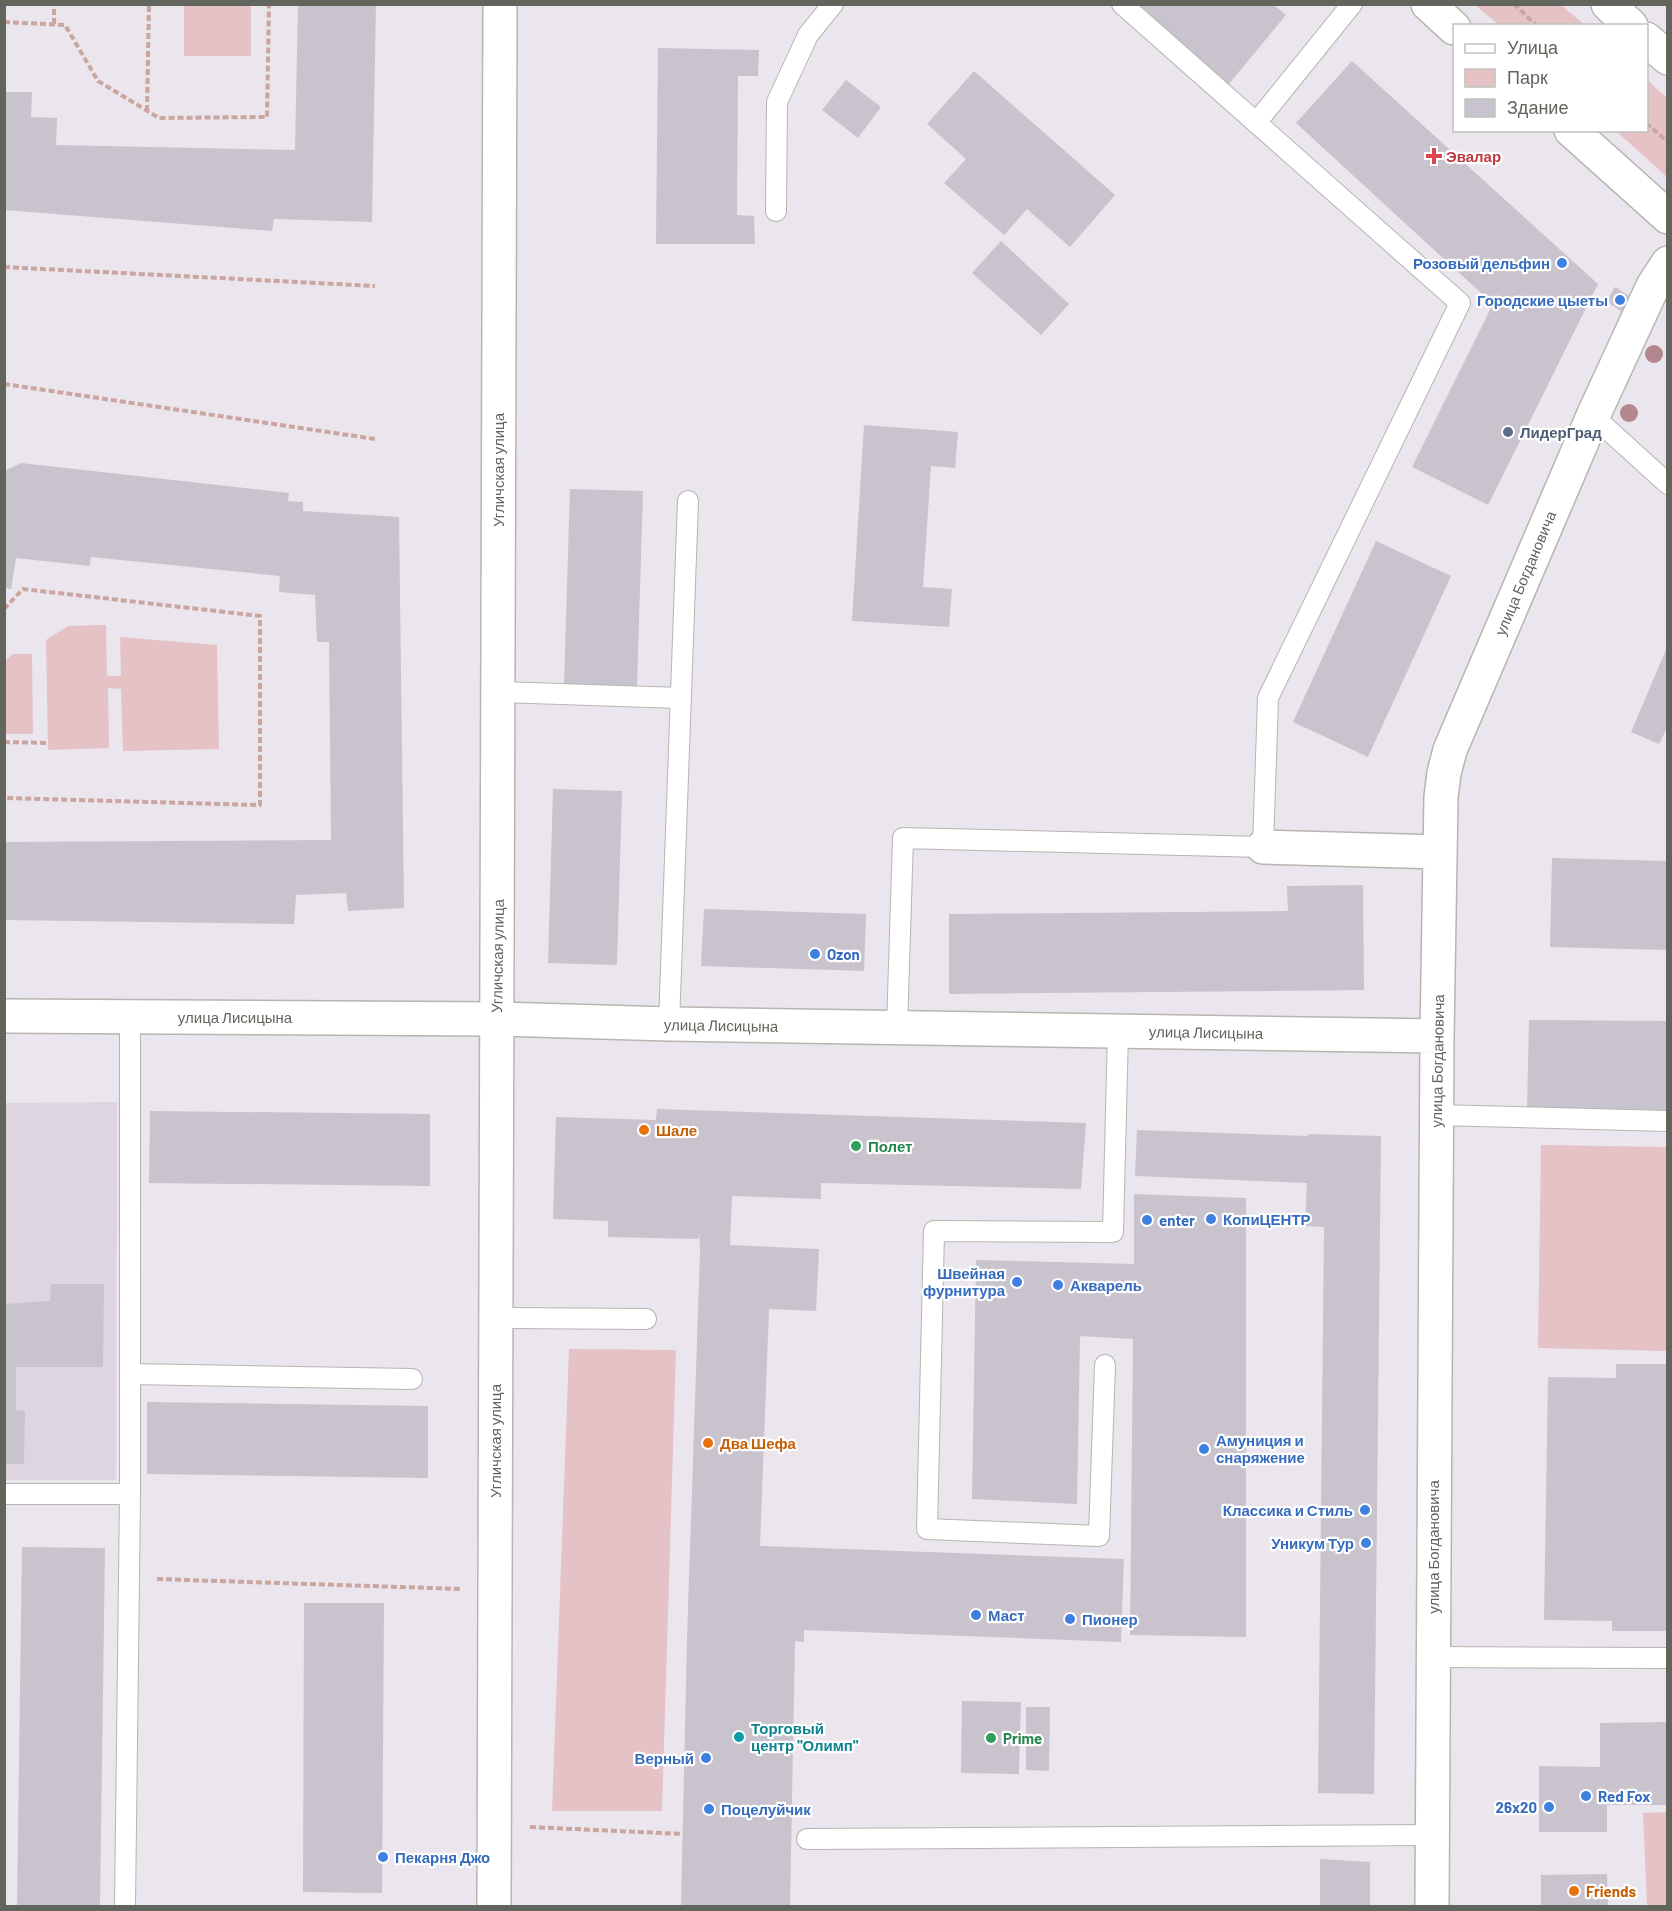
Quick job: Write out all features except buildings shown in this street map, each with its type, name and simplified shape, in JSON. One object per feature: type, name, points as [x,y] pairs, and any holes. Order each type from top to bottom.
[{"type":"street","name":"Угличская улица","points":[[494,1906],[500,4]]},
{"type":"street","points":[[1428,4],[1453,26]]},
{"type":"street","points":[[1608,4],[1629,24]]},
{"type":"street","points":[[1648,40],[1668,58]]},
{"type":"street","points":[[1572,132],[1668,217]]},
{"type":"street","name":"улица Богдановича","points":[[1432,1906],[1436,1115],[1441,797],[1449,750],[1593,416],[1653,285],[1668,263]]},
{"type":"street","points":[[1263,847],[1440,852]]},
{"type":"street","name":"улица Лисицына","points":[[4,1016],[496,1019],[669,1024],[1437,1036]]},
{"type":"lane","points":[[776,211],[777,102],[808,35],[832,4]]},
{"type":"lane","points":[[897,1028],[903,838],[1263,847],[1268,698],[1460,303],[1122,4]]},
{"type":"lane","points":[[1256,123],[1352,4]]},
{"type":"lane","points":[[1593,416],[1668,484]]},
{"type":"lane","points":[[669,1024],[688,501]]},
{"type":"lane","points":[[498,692],[680,698]]},
{"type":"lane","points":[[125,1906],[130,1494],[130,1017]]},
{"type":"lane","points":[[1105,1365],[1099,1536],[927,1529],[933,1231],[1113,1232],[1118,1031]]},
{"type":"lane","points":[[1436,1115],[1668,1121]]},
{"type":"lane","points":[[496,1318],[646,1319]]},
{"type":"lane","points":[[130,1374],[412,1379]]},
{"type":"lane","points":[[4,1494],[130,1494]]},
{"type":"lane","points":[[1432,1657],[1668,1658]]},
{"type":"lane","points":[[807,1839],[1432,1835]]},
{"type":"path","points":[[54,4],[54,24]]},
{"type":"path","points":[[147,111],[149,4]]},
{"type":"path","points":[[4,22],[65,25],[98,81],[159,118],[267,117],[269,4]]},
{"type":"path","points":[[1514,4],[1535,24]]},
{"type":"path","points":[[1648,124],[1668,142]]},
{"type":"path","points":[[4,267],[375,286]]},
{"type":"path","points":[[4,384],[375,439]]},
{"type":"path","points":[[4,609],[23,589],[260,616],[260,805],[4,798]]},
{"type":"path","points":[[4,742],[48,742]]},
{"type":"path","points":[[129,1579],[495,1590]]},
{"type":"path","points":[[494,1825],[683,1834]]},
{"type":"shaded area","points":[[117,1102],[116,1480],[5,1480],[4,1103]]},
{"type":"green space","points":[[184,5],[251,5],[251,56],[184,56]]},
{"type":"green space","points":[[1475,5],[1561,5],[1584,24],[1498,24]]},
{"type":"green space","points":[[1648,81],[1667,98],[1667,177],[1617,132],[1648,132]]},
{"type":"green space","points":[[106,625],[107,676],[121,676],[120,637],[217,645],[219,749],[123,751],[121,689],[108,688],[109,748],[48,750],[46,640],[68,626]]},
{"type":"green space","points":[[13,654],[32,654],[33,734],[5,734],[5,661]]},
{"type":"green space","points":[[1541,1145],[1667,1147],[1667,1351],[1538,1348]]},
{"type":"green space","points":[[569,1349],[676,1350],[662,1811],[552,1811]]},
{"type":"green space","points":[[1667,1812],[1667,1906],[1647,1906],[1643,1813]]},
{"type":"place","name":"Эвалар","points":[[1434,156]]},
{"type":"place","name":"Розовый дельфин","points":[[1562,263]]},
{"type":"place","name":"Городские цыеты","points":[[1620,300]]},
{"type":"place","name":"ЛидерГрад","points":[[1508,432]]},
{"type":"place","name":"Ozon","points":[[815,954]]},
{"type":"place","name":"Шале","points":[[644,1130]]},
{"type":"place","name":"Полет","points":[[856,1146]]},
{"type":"place","name":"КопиЦЕНТР","points":[[1211,1219]]},
{"type":"place","name":"enter","points":[[1147,1220]]},
{"type":"place","name":"Швейная фурнитура","points":[[1017,1282]]},
{"type":"place","name":"Акварель","points":[[1058,1285]]},
{"type":"place","name":"Два Шефа","points":[[708,1443]]},
{"type":"place","name":"Амуниция и снаряжение","points":[[1204,1449]]},
{"type":"place","name":"Классика и Стиль","points":[[1365,1510]]},
{"type":"place","name":"Уникум Тур","points":[[1366,1543]]},
{"type":"place","name":"Маст","points":[[976,1615]]},
{"type":"place","name":"Пионер","points":[[1070,1619]]},
{"type":"place","name":"Торговый центр \"Олимп\"","points":[[739,1737]]},
{"type":"place","name":"Prime","points":[[991,1738]]},
{"type":"place","name":"Верный","points":[[706,1758]]},
{"type":"place","name":"Red Fox","points":[[1586,1796]]},
{"type":"place","name":"26x20","points":[[1549,1807]]},
{"type":"place","name":"Поцелуйчик","points":[[709,1809]]},
{"type":"place","name":"Пекарня Джо","points":[[383,1857]]},
{"type":"place","name":"Friends","points":[[1574,1891]]}]
